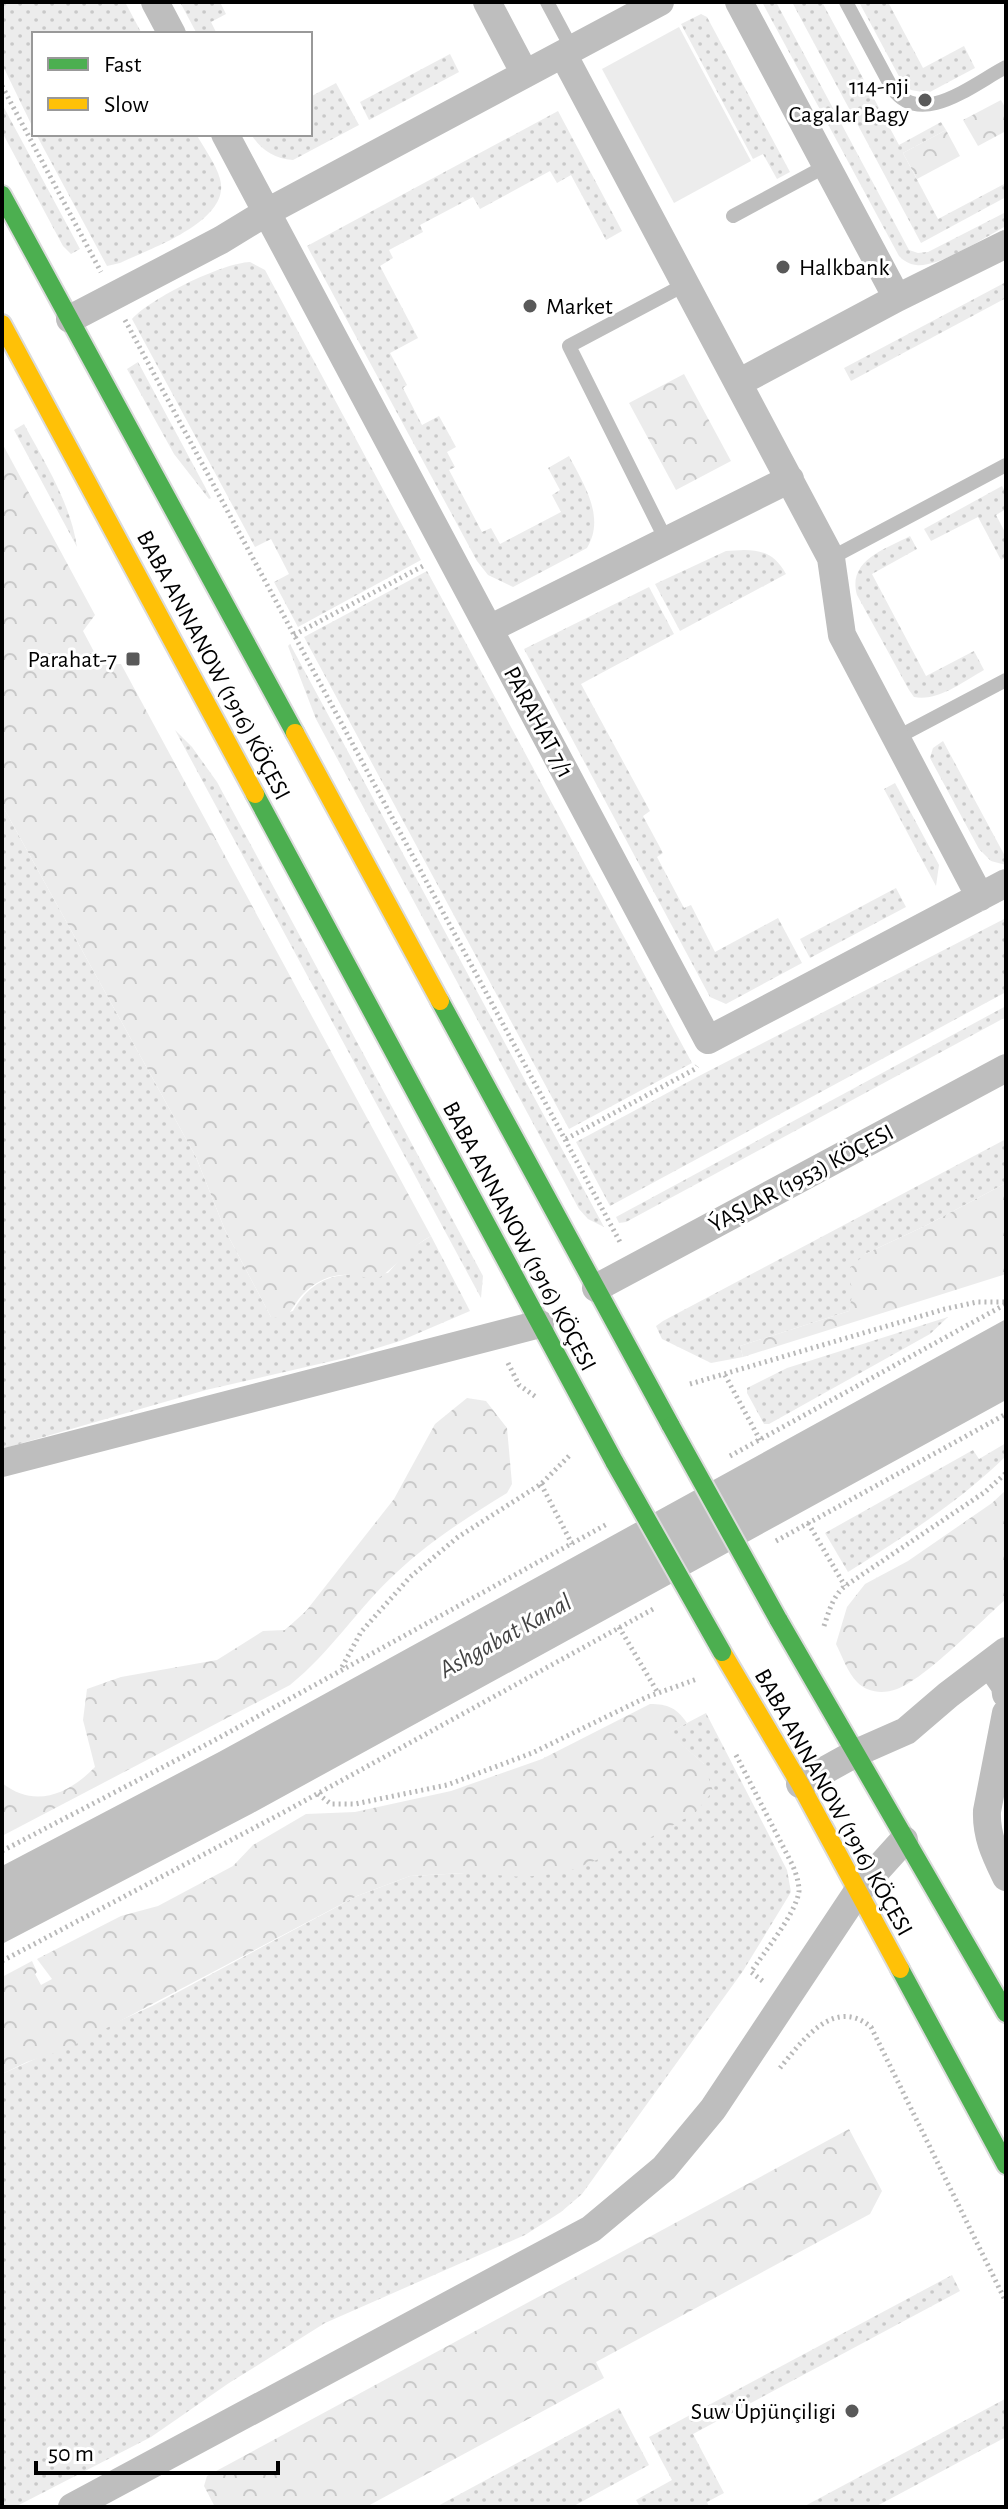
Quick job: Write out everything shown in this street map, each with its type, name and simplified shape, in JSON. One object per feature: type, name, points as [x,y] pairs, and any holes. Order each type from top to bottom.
[{"type":"main road","name":"BABA ANNANOW (1916) KÖÇESI","points":[[2,195],[671,1426],[904,1840],[1006,2013]]},
{"type":"main road","name":"BABA ANNANOW (1916) KÖÇESI","points":[[2,324],[615,1463],[800,1784],[1006,2165]]},
{"type":"street","points":[[155,2],[171,32]]},
{"type":"street","points":[[487,2],[525,74]]},
{"type":"street","points":[[70,319],[660,2]]},
{"type":"street","points":[[739,2],[897,298]]},
{"type":"street","points":[[567,52],[831,558],[842,635],[980,897]]},
{"type":"street","name":"PARAHAT 7/1","points":[[226,136],[708,1040],[1006,883]]},
{"type":"street","points":[[738,383],[1006,244]]},
{"type":"street","points":[[489,629],[790,479]]},
{"type":"street","name":"ÝAŞLAR (1953) KÖÇESI","points":[[596,1288],[1006,1068]]},
{"type":"street","points":[[2,1463],[540,1324]]},
{"type":"street","points":[[800,1784],[856,1753],[906,1731],[998,1658],[1006,1694]]},
{"type":"street","points":[[1006,1713],[986,1826],[992,1848],[1006,1877]]},
{"type":"street","points":[[72,2507],[591,2229],[664,2168],[713,2109],[858,1891],[904,1840]]},
{"type":"lane","points":[[547,2],[567,52]]},
{"type":"lane","points":[[846,2],[892,88],[899,98],[911,105],[926,107],[940,102],[1006,67]]},
{"type":"lane","points":[[733,216],[826,166]]},
{"type":"lane","points":[[666,540],[569,346],[686,284]]},
{"type":"lane","points":[[831,558],[1006,465]]},
{"type":"lane","points":[[896,738],[1006,680]]},
{"type":"path","points":[[2,86],[99,267]]},
{"type":"path","points":[[83,256],[90,252]]},
{"type":"path","points":[[129,328],[612,1225]]},
{"type":"path","points":[[294,635],[424,566]]},
{"type":"path","points":[[566,1139],[695,1069]]},
{"type":"path","points":[[685,1385],[945,1309],[977,1302],[1006,1303]]},
{"type":"path","points":[[720,1462],[1006,1303]]},
{"type":"path","points":[[725,1375],[760,1440]]},
{"type":"path","points":[[767,1546],[1006,1414]]},
{"type":"path","points":[[341,1669],[361,1632],[410,1577],[458,1537],[541,1484],[570,1455]]},
{"type":"path","points":[[821,1635],[839,1591],[985,1492],[1006,1473]]},
{"type":"path","points":[[541,1484],[572,1544]]},
{"type":"path","points":[[2,1851],[213,1741],[612,1522]]},
{"type":"path","points":[[808,1523],[845,1586]]},
{"type":"path","points":[[2,1961],[660,1605]]},
{"type":"path","points":[[619,1627],[658,1693]]},
{"type":"path","points":[[693,1671],[705,1692]]},
{"type":"path","points":[[317,1793],[331,1804],[355,1804],[447,1785],[532,1753],[658,1693],[698,1679]]},
{"type":"path","points":[[732,1746],[799,1882],[799,1894],[793,1908],[751,1972],[756,1975]]},
{"type":"path","points":[[806,2036],[835,2018],[850,2016],[863,2020],[871,2027],[1006,2302]]},
{"type":"path","points":[[811,2021],[817,2027]]},
{"type":"green space","points":[[2,2],[125,2],[141,32],[32,32],[32,126],[2,64]]},
{"type":"green space","points":[[180,2],[220,2],[226,14],[211,22],[216,32],[196,32]]},
{"type":"green space","points":[[762,2],[776,2],[909,250],[928,252],[1006,212],[1006,226],[937,262],[916,265],[901,258]]},
{"type":"green space","points":[[792,2],[822,2],[899,145],[941,122],[946,130],[903,153],[938,219],[1006,183],[1006,197],[921,243]]},
{"type":"green space","points":[[859,2],[888,2],[923,68],[964,46],[975,68],[928,93],[911,90],[902,82]]},
{"type":"green space","points":[[701,14],[707,17],[790,172],[777,179],[763,154],[753,159],[681,24]]},
{"type":"green space","points":[[679,27],[751,161],[674,203],[602,69]]},
{"type":"green space","points":[[450,54],[459,72],[369,120],[360,102]]},
{"type":"green space","points":[[336,83],[359,125],[293,160],[268,152],[253,136],[312,136],[312,96]]},
{"type":"green space","points":[[1001,100],[1006,109],[1006,131],[978,146],[963,120]]},
{"type":"green space","points":[[2,104],[80,249],[71,254],[63,246],[2,132]]},
{"type":"green space","points":[[558,111],[622,231],[606,240],[571,175],[557,183],[550,171],[480,209],[473,197],[420,225],[423,232],[389,250],[393,258],[380,266],[418,338],[390,353],[407,385],[403,388],[422,425],[439,416],[456,447],[447,452],[455,467],[449,470],[482,532],[491,528],[500,544],[561,512],[552,495],[560,490],[548,468],[569,456],[586,489],[594,524],[587,548],[513,587],[488,575],[477,561],[307,246]]},
{"type":"green space","points":[[946,130],[960,156],[917,179],[903,153]]},
{"type":"green space","points":[[37,136],[197,136],[220,179],[220,194],[214,208],[185,232],[120,263],[107,266]]},
{"type":"green space","points":[[250,262],[265,270],[421,560],[298,627],[274,582],[289,574],[271,539],[255,547],[132,319],[155,301],[188,283],[222,268]]},
{"type":"green space","points":[[1006,282],[1006,298],[851,381],[844,368]]},
{"type":"green space","points":[[138,362],[211,498],[174,454],[127,369]]},
{"type":"green space","points":[[684,374],[731,461],[676,490],[629,403]]},
{"type":"green space","points":[[24,424],[63,499],[77,547],[14,430]]},
{"type":"green space","points":[[2,443],[95,615],[83,631],[101,665],[121,664],[431,1236],[374,1281],[346,1275],[319,1282],[303,1294],[284,1319],[271,1317],[225,1230],[196,1157],[2,805]]},
{"type":"green space","points":[[1002,486],[1006,493],[1006,509],[996,515],[1006,534],[1006,557],[1001,560],[978,517],[931,541],[924,529]]},
{"type":"green space","points":[[910,536],[917,549],[872,574],[926,676],[974,651],[984,670],[950,690],[923,698],[914,697],[909,690],[857,595],[855,583],[863,564],[871,557]]},
{"type":"green space","points":[[744,550],[769,555],[786,574],[680,631],[655,584],[726,551]]},
{"type":"green space","points":[[427,571],[692,1063],[569,1129],[304,637]]},
{"type":"green space","points":[[649,587],[674,634],[581,684],[650,811],[643,816],[663,853],[657,857],[684,908],[691,905],[715,952],[778,918],[802,963],[726,1004],[710,997],[524,649]]},
{"type":"green space","points":[[290,644],[604,1227],[588,1219],[579,1209],[316,719],[288,646]]},
{"type":"green space","points":[[175,730],[192,747],[217,782],[483,1276],[481,1298]]},
{"type":"green space","points":[[943,741],[1006,858],[1006,865],[991,861],[979,849],[930,758],[933,748]]},
{"type":"green space","points":[[895,783],[939,865],[936,886],[884,789]]},
{"type":"green space","points":[[2,805],[196,1157],[225,1230],[271,1317],[293,1311],[302,1297],[323,1281],[346,1275],[388,1273],[407,1251],[431,1236],[470,1311],[400,1341],[345,1358],[206,1390],[2,1449]]},
{"type":"green space","points":[[896,888],[906,907],[810,958],[800,939]]},
{"type":"green space","points":[[1006,918],[1006,992],[610,1206],[576,1142]]},
{"type":"green space","points":[[1006,1006],[1006,1017],[626,1222],[619,1223],[616,1217]]},
{"type":"green space","points":[[1006,1139],[1006,1183],[865,1254],[849,1311],[740,1346],[743,1357],[711,1363],[662,1339],[656,1326],[663,1321]]},
{"type":"green space","points":[[1006,1183],[1006,1274],[743,1357],[740,1346],[849,1311],[853,1291],[847,1271],[865,1254]]},
{"type":"green space","points":[[948,1317],[930,1334],[769,1424],[764,1424],[747,1393],[747,1388],[787,1368]]},
{"type":"green space","points":[[467,1398],[486,1401],[507,1428],[512,1484],[507,1493],[409,1561],[290,1685],[2,1836],[2,1783],[27,1795],[51,1795],[74,1785],[95,1767],[83,1720],[87,1689],[121,1677],[217,1660],[263,1631],[285,1630],[306,1611],[394,1499],[435,1424]]},
{"type":"green space","points":[[1006,1443],[1006,1456],[969,1489],[848,1572],[825,1533],[973,1450],[979,1459]]},
{"type":"green space","points":[[1006,1490],[1006,1599],[937,1662],[909,1683],[886,1692],[861,1686],[851,1674],[836,1644],[847,1607],[865,1584],[908,1561]]},
{"type":"green space","points":[[650,1704],[667,1706],[680,1714],[687,1723],[669,1733],[704,1764],[713,1791],[695,1813],[644,1841],[564,1873],[523,1877],[464,1873],[410,1876],[357,1896],[67,2049],[2,2074],[2,1977],[32,1961],[41,1985],[52,1979],[37,1959],[121,1916],[158,1906],[233,1866],[253,1845],[306,1814],[355,1812],[451,1791],[542,1759]]},
{"type":"green space","points":[[706,1713],[787,1870],[791,1892],[743,1971],[582,2194],[525,2235],[325,2323],[229,2383],[151,2437],[15,2507],[2,2507],[2,2074],[152,2006],[357,1896],[410,1876],[464,1873],[704,1764],[668,1733]]},
{"type":"green space","points":[[849,2129],[882,2191],[870,2214],[596,2362],[604,2378],[366,2507],[215,2507],[204,2486],[207,2476]]},
{"type":"green space","points":[[952,2275],[960,2291],[693,2434],[724,2493],[707,2502],[709,2507],[640,2507],[636,2500],[672,2480],[649,2437]]},
{"type":"green space","points":[[1005,2399],[1006,2437],[875,2507],[803,2507]]},
{"type":"green space","points":[[619,2408],[649,2465],[572,2507],[436,2507]]},
{"type":"water","name":"Ashgabat Kanal","points":[[1006,1319],[1006,1400],[253,1813],[2,1944],[2,1866],[219,1752]]},
{"type":"traffic: fast","points":[[2,195],[295,733]]},
{"type":"traffic: fast","points":[[255,794],[615,1463]]},
{"type":"traffic: fast","points":[[440,1001],[671,1426]]},
{"type":"traffic: fast","points":[[671,1426],[778,1619]]},
{"type":"traffic: fast","points":[[615,1463],[722,1652]]},
{"type":"traffic: fast","points":[[778,1619],[1006,2013]]},
{"type":"traffic: fast","points":[[900,1969],[1006,2165]]},
{"type":"traffic: slow","points":[[2,324],[255,794]]},
{"type":"traffic: slow","points":[[295,733],[440,1001]]},
{"type":"traffic: slow","points":[[722,1652],[800,1784],[900,1969]]},
{"type":"place","name":"114-nji Cagalar Bagy","points":[[925,100]]},
{"type":"place","name":"Halkbank","points":[[783,267]]},
{"type":"place","name":"Market","points":[[530,306]]},
{"type":"place","name":"Parahat-7","points":[[133,659]]},
{"type":"place","name":"Suw Üpjünçiligi","points":[[852,2411]]}]
